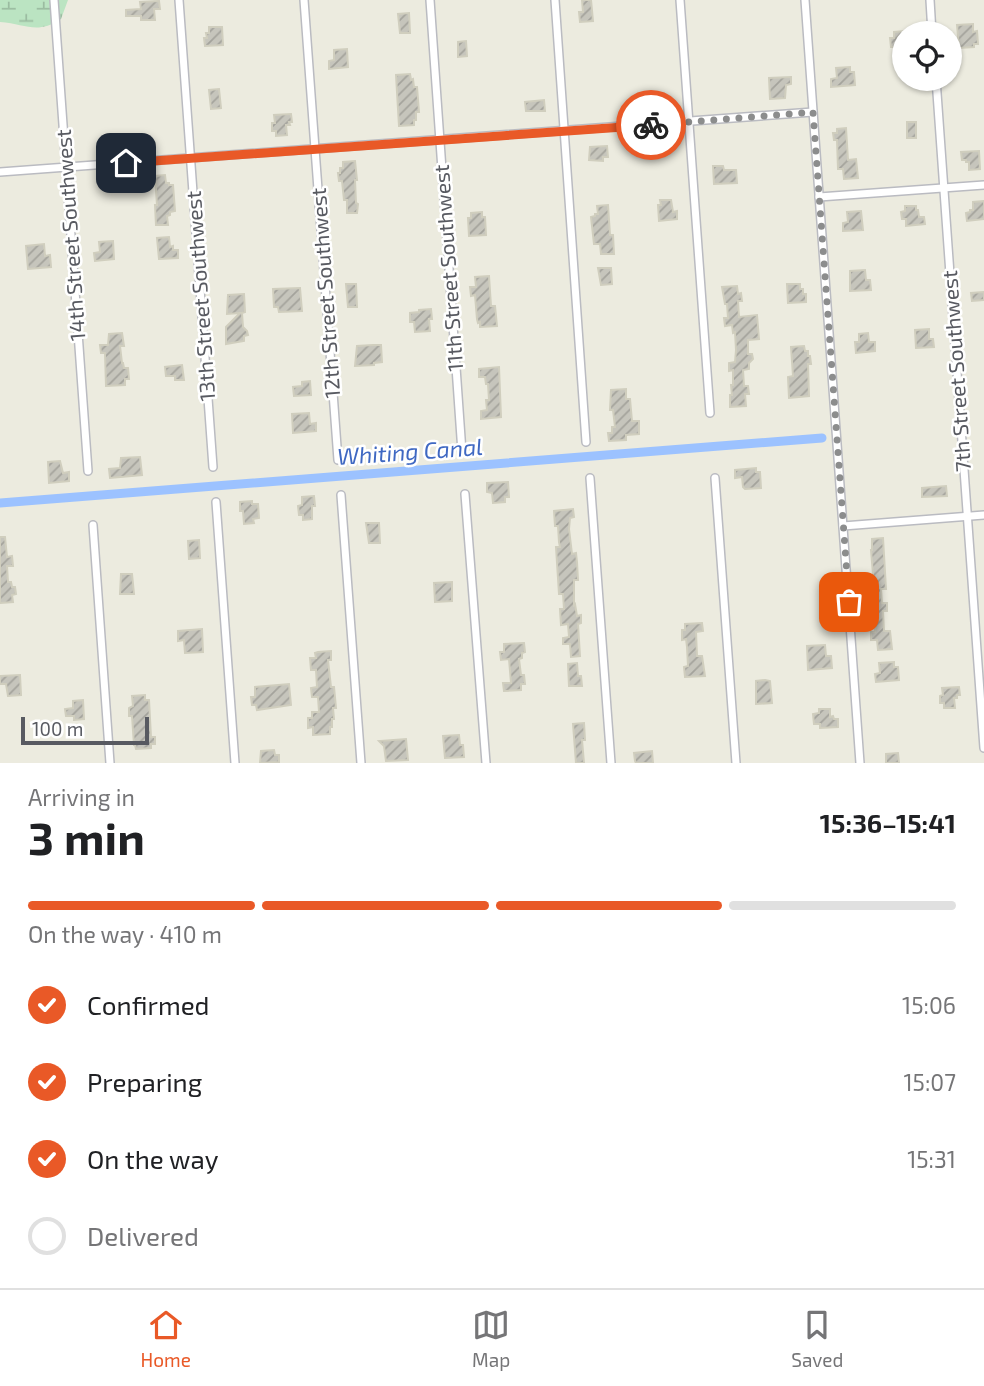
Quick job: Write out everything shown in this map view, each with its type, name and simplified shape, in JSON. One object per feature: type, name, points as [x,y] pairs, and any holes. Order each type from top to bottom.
[{"type":"street","name":"14th Street Southwest","points":[[54,0],[88,471]]},
{"type":"street","name":"13th Street Southwest","points":[[179,0],[213,467]]},
{"type":"street","name":"12th Street Southwest","points":[[304,0],[338,460]]},
{"type":"street","name":"11th Street Southwest","points":[[430,0],[462,452]]},
{"type":"street","points":[[555,0],[586,442]]},
{"type":"street","points":[[680,0],[710,414]]},
{"type":"street","points":[[805,0],[860,763]]},
{"type":"street","points":[[930,0],[931,21]]},
{"type":"street","name":"7th Street Southwest","points":[[937,91],[984,748]]},
{"type":"street","points":[[0,172],[813,112]]},
{"type":"street","points":[[819,197],[984,185]]},
{"type":"street","points":[[590,478],[611,763]]},
{"type":"street","points":[[715,478],[736,763]]},
{"type":"street","points":[[465,494],[486,763]]},
{"type":"street","points":[[341,495],[361,763]]},
{"type":"street","points":[[216,502],[235,763]]},
{"type":"street","points":[[843,526],[984,515]]},
{"type":"street","points":[[93,525],[110,763]]},
{"type":"green space","points":[[0,0],[68,0],[61,19],[38,28],[0,22]]},
{"type":"building","points":[[582,0],[591,0],[593,21],[580,22]]},
{"type":"building","points":[[159,1],[160,9],[154,9],[155,20],[126,16],[126,10],[141,9],[140,2]]},
{"type":"building","points":[[409,13],[410,33],[400,33],[398,14]]},
{"type":"building","points":[[973,24],[973,32],[977,31],[978,44],[974,44],[974,47],[962,48],[962,25]]},
{"type":"building","points":[[209,27],[222,27],[223,45],[205,46],[204,38],[207,38]]},
{"type":"building","points":[[466,41],[467,56],[458,57],[458,42]]},
{"type":"building","points":[[347,49],[348,67],[329,69],[329,61],[334,60],[334,50]]},
{"type":"building","points":[[850,67],[850,72],[854,72],[855,85],[831,87],[831,79],[837,78],[836,68]]},
{"type":"building","points":[[410,74],[414,87],[417,87],[419,112],[416,112],[414,125],[399,126],[396,75]]},
{"type":"building","points":[[791,77],[791,84],[786,85],[785,98],[770,99],[769,78]]},
{"type":"building","points":[[219,89],[221,108],[211,109],[209,90]]},
{"type":"building","points":[[544,100],[545,111],[526,111],[525,102]]},
{"type":"building","points":[[291,114],[292,122],[286,125],[287,135],[276,136],[276,131],[272,131],[274,115]]},
{"type":"building","points":[[907,122],[916,122],[916,138],[907,138]]},
{"type":"building","points":[[846,128],[848,160],[856,159],[858,178],[844,179],[843,169],[838,169],[837,140],[834,140],[833,133],[837,133],[837,129]]},
{"type":"building","points":[[607,146],[608,157],[603,157],[603,161],[589,160],[590,147]]},
{"type":"building","points":[[979,151],[980,169],[969,170],[969,162],[962,160],[961,152]]},
{"type":"building","points":[[355,161],[357,213],[347,213],[347,200],[344,200],[342,181],[339,181],[338,173],[340,168],[343,168],[343,162]]},
{"type":"building","points":[[713,166],[736,170],[737,183],[714,184]]},
{"type":"building","points":[[165,175],[166,183],[173,185],[175,211],[167,216],[168,225],[156,225],[155,176]]},
{"type":"building","points":[[660,200],[671,200],[673,212],[677,211],[677,219],[659,221]]},
{"type":"building","points":[[984,201],[984,219],[967,221],[966,213],[973,210],[973,202]]},
{"type":"building","points":[[608,205],[614,254],[601,254],[600,244],[594,244],[591,217],[598,214],[597,206]]},
{"type":"building","points":[[905,206],[916,206],[919,217],[924,217],[925,224],[906,226],[906,219],[902,219],[901,212],[905,211]]},
{"type":"building","points":[[861,211],[863,230],[843,231],[843,223],[848,222],[847,212]]},
{"type":"building","points":[[482,212],[486,235],[469,236],[468,218],[471,218],[471,213]]},
{"type":"building","points":[[169,237],[170,247],[178,250],[178,258],[159,259],[157,238]]},
{"type":"building","points":[[113,241],[114,259],[95,261],[94,253],[100,252],[99,242]]},
{"type":"building","points":[[44,244],[45,256],[50,255],[51,267],[28,269],[26,246]]},
{"type":"building","points":[[598,268],[611,268],[612,284],[601,285]]},
{"type":"building","points":[[865,270],[871,290],[850,291],[850,271]]},
{"type":"building","points":[[489,276],[491,306],[495,306],[497,326],[480,327],[475,295],[471,296],[470,287],[476,287],[475,277]]},
{"type":"building","points":[[346,284],[356,284],[357,307],[348,307]]},
{"type":"building","points":[[787,284],[800,284],[803,294],[806,294],[806,302],[788,303]]},
{"type":"building","points":[[737,286],[742,301],[738,301],[739,317],[757,315],[759,339],[748,340],[748,354],[752,354],[753,359],[749,363],[749,369],[743,370],[744,386],[748,386],[749,394],[745,394],[746,406],[730,407],[733,370],[729,371],[729,363],[735,362],[735,332],[733,333],[732,325],[725,326],[724,318],[728,318],[727,304],[722,287]]},
{"type":"building","points":[[300,288],[302,311],[279,312],[278,307],[274,307],[273,289]]},
{"type":"building","points":[[984,292],[984,300],[972,301],[971,293]]},
{"type":"building","points":[[244,294],[243,327],[248,335],[244,336],[244,341],[226,344],[226,327],[240,313],[227,314],[228,295]]},
{"type":"building","points":[[431,309],[430,331],[415,332],[414,322],[410,322],[410,313]]},
{"type":"building","points":[[929,329],[929,339],[933,339],[934,347],[916,348],[915,330]]},
{"type":"building","points":[[122,333],[122,363],[124,368],[128,368],[129,379],[125,379],[125,385],[106,386],[105,353],[101,353],[100,345],[108,345],[109,334]]},
{"type":"building","points":[[868,333],[869,342],[875,342],[875,351],[856,353],[855,342],[859,342],[859,334]]},
{"type":"building","points":[[381,345],[382,362],[355,366],[357,346]]},
{"type":"building","points":[[804,346],[811,364],[808,364],[809,396],[789,398],[788,377],[793,376],[791,347]]},
{"type":"building","points":[[182,365],[184,380],[166,376],[165,367]]},
{"type":"building","points":[[499,367],[501,417],[481,419],[481,411],[487,410],[486,400],[489,400],[488,384],[485,377],[479,377],[479,369]]},
{"type":"building","points":[[310,381],[311,395],[294,396],[293,387]]},
{"type":"building","points":[[626,389],[632,421],[639,421],[639,434],[626,435],[626,440],[609,441],[608,433],[612,433],[612,427],[615,427],[613,410],[610,410],[611,390]]},
{"type":"building","points":[[309,413],[310,424],[316,423],[316,431],[293,433],[292,414]]},
{"type":"building","points":[[140,457],[142,475],[110,478],[109,469],[120,468],[121,458]]},
{"type":"building","points":[[60,461],[63,473],[69,472],[69,481],[49,483],[48,462]]},
{"type":"building","points":[[756,468],[756,472],[760,472],[761,488],[745,489],[742,477],[735,478],[735,470]]},
{"type":"building","points":[[508,482],[509,497],[505,497],[505,502],[493,503],[492,493],[487,492],[487,483]]},
{"type":"building","points":[[946,486],[947,496],[922,497],[922,488]]},
{"type":"building","points":[[314,496],[312,519],[303,520],[298,506],[302,505],[302,497]]},
{"type":"building","points":[[252,501],[252,504],[258,504],[259,518],[253,519],[254,523],[244,524],[240,502]]},
{"type":"building","points":[[573,509],[574,517],[570,518],[569,529],[572,554],[576,553],[578,580],[574,580],[574,605],[577,616],[581,615],[581,623],[578,624],[580,656],[571,657],[570,644],[563,644],[563,638],[569,637],[568,624],[561,625],[560,609],[564,609],[563,594],[559,594],[556,547],[560,547],[554,511]]},
{"type":"building","points":[[366,523],[379,523],[380,543],[369,543]]},
{"type":"building","points":[[0,537],[5,537],[7,557],[12,556],[13,566],[7,566],[8,582],[15,587],[13,602],[0,603]]},
{"type":"building","points":[[883,538],[886,589],[881,589],[882,603],[887,603],[887,611],[883,611],[884,631],[890,631],[892,649],[878,650],[877,640],[871,640],[871,632],[875,632],[872,599],[875,599],[871,550],[872,539]]},
{"type":"building","points":[[199,540],[200,558],[189,559],[188,541]]},
{"type":"building","points":[[121,574],[132,574],[134,594],[120,594]]},
{"type":"building","points":[[452,582],[452,601],[435,602],[434,583]]},
{"type":"building","points":[[702,623],[703,631],[696,632],[697,656],[702,656],[705,676],[685,677],[684,667],[688,666],[687,647],[686,639],[682,640],[682,630],[685,630],[685,624]]},
{"type":"building","points":[[202,629],[203,652],[185,653],[184,640],[178,641],[178,631]]},
{"type":"building","points":[[524,643],[525,652],[519,659],[525,684],[521,684],[521,690],[504,691],[503,683],[511,683],[509,659],[501,660],[500,652],[504,652],[504,644]]},
{"type":"building","points":[[825,645],[826,656],[831,656],[832,668],[808,670],[807,646]]},
{"type":"building","points":[[331,651],[331,660],[328,660],[331,687],[334,687],[334,719],[330,734],[313,735],[313,727],[308,728],[308,718],[312,718],[312,712],[319,712],[318,697],[312,697],[311,688],[317,687],[316,670],[311,670],[310,658],[316,658],[315,653],[318,652]]},
{"type":"building","points":[[894,662],[894,667],[898,667],[899,680],[876,682],[875,674],[880,673],[879,663]]},
{"type":"building","points":[[577,663],[582,686],[569,686],[568,664]]},
{"type":"building","points":[[20,675],[21,695],[8,696],[6,684],[0,684],[0,676]]},
{"type":"building","points":[[756,681],[770,681],[772,703],[756,704]]},
{"type":"building","points":[[289,684],[291,705],[257,710],[256,705],[252,705],[251,697],[255,697],[255,687]]},
{"type":"building","points":[[959,687],[960,695],[954,698],[955,708],[944,708],[944,703],[940,703],[942,688]]},
{"type":"building","points":[[145,695],[145,700],[149,700],[151,737],[155,737],[155,744],[151,744],[151,748],[136,749],[129,708],[133,706],[132,696]]},
{"type":"building","points":[[83,700],[84,719],[74,720],[74,716],[66,716],[65,709],[73,708],[73,701]]},
{"type":"building","points":[[819,709],[830,709],[830,717],[838,719],[838,727],[820,728],[820,724],[814,724],[813,714],[819,713]]},
{"type":"building","points":[[584,723],[584,763],[576,763],[573,724]]},
{"type":"building","points":[[459,735],[464,757],[445,758],[443,736]]},
{"type":"building","points":[[406,739],[408,760],[386,761],[384,746],[379,741]]},
{"type":"building","points":[[274,750],[275,755],[279,755],[279,762],[260,763],[261,751]]},
{"type":"building","points":[[652,751],[653,763],[636,763],[634,753]]},
{"type":"building","points":[[898,753],[899,763],[886,763],[886,754]]},
{"type":"waterway","name":"Whiting Canal","points":[[0,503],[822,438]]},
{"type":"way so far","points":[[651,125],[813,112],[849,602]]},
{"type":"route","points":[[126,163],[651,125]]}]
